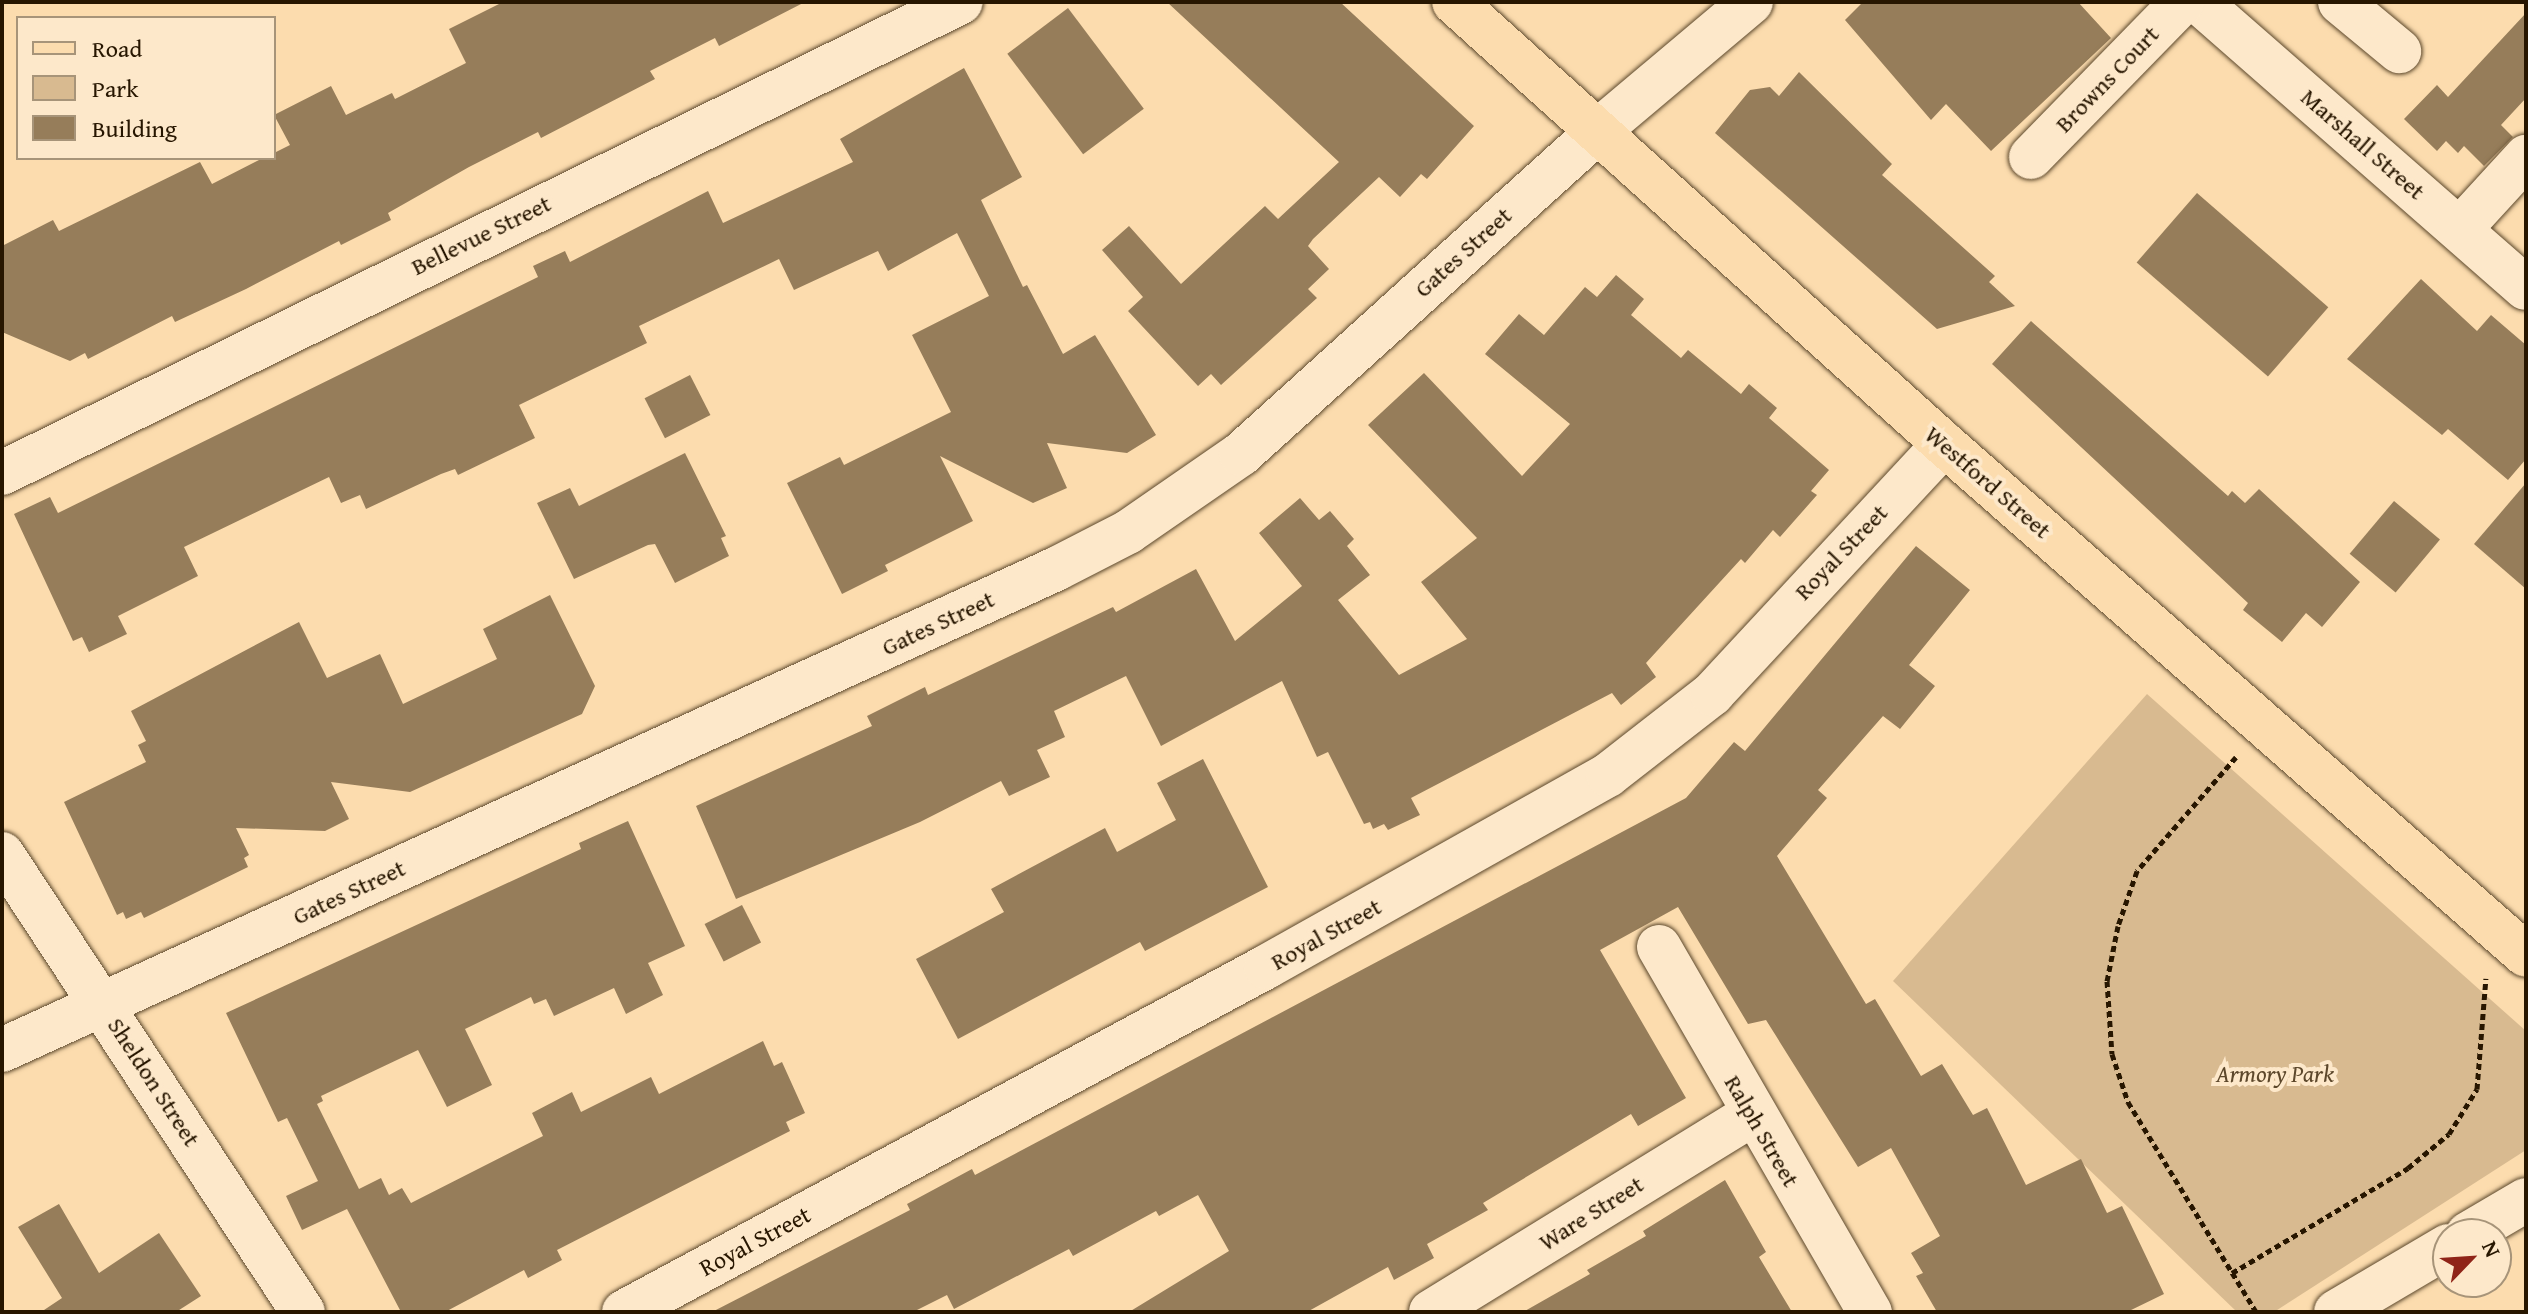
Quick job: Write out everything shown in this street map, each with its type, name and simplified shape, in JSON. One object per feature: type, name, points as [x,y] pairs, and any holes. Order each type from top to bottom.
[{"type":"main road","name":"Westford Street","points":[[1454,2],[1944,444],[2526,955]]},
{"type":"street","name":"Bellevue Street","points":[[2,473],[961,2]]},
{"type":"street","name":"Gates Street","points":[[2,1050],[1056,569],[1128,532],[1241,454],[1598,131],[1751,2]]},
{"type":"street","name":"Browns Court","points":[[2031,157],[2182,2]]},
{"type":"street","name":"Marshall Street","points":[[2199,2],[2526,288]]},
{"type":"street","points":[[2340,2],[2399,51]]},
{"type":"street","points":[[2460,229],[2526,157]]},
{"type":"street","name":"Royal Street","points":[[624,1312],[1266,967],[1608,775],[1712,694],[1944,444]]},
{"type":"street","name":"Sheldon Street","points":[[2,854],[104,1004],[303,1312]]},
{"type":"street","name":"Ralph Street","points":[[1659,947],[1751,1115],[1870,1312]]},
{"type":"street","name":"Ware Street","points":[[1431,1312],[1751,1115]]},
{"type":"street","points":[[2495,1218],[2526,1200]]},
{"type":"street","points":[[2336,1312],[2384,1300],[2432,1260]]},
{"type":"path","points":[[2239,754],[2137,871],[2118,926],[2107,981],[2112,1054],[2128,1102],[2256,1312]]},
{"type":"path","points":[[2232,1273],[2408,1168],[2449,1134],[2477,1089],[2486,973]]},
{"type":"green space","name":"Armory Park","points":[[2147,694],[2526,1031],[2526,1150],[2274,1312],[2237,1312],[1893,981]]},
{"type":"building","points":[[503,2],[805,2],[719,46],[715,38],[650,71],[655,79],[541,138],[538,132],[469,167],[388,213],[391,220],[341,245],[339,241],[175,322],[172,316],[88,359],[85,353],[70,361],[2,332],[2,246],[53,220],[59,231],[200,162],[212,184],[259,160],[276,160],[276,152],[290,145],[276,114],[331,86],[346,115],[392,93],[395,99],[466,63],[449,29]]},
{"type":"building","points":[[1167,2],[1340,2],[1474,126],[1427,179],[1421,174],[1400,197],[1379,177],[1313,239],[1308,246],[1329,269],[1308,289],[1317,298],[1221,385],[1211,374],[1198,386],[1128,311],[1143,297],[1102,250],[1129,226],[1181,284],[1265,206],[1278,219],[1339,162]]},
{"type":"building","points":[[1863,2],[2078,2],[2111,38],[1991,151],[1946,104],[1931,120],[1845,20]]},
{"type":"building","points":[[1068,8],[1144,109],[1083,154],[1007,54]]},
{"type":"building","points":[[2526,13],[2526,98],[2501,125],[2513,137],[2484,166],[2464,146],[2458,153],[2446,141],[2437,151],[2404,119],[2437,85],[2448,97]]},
{"type":"building","points":[[964,68],[1022,177],[981,200],[1023,287],[1027,285],[1063,354],[1095,335],[1156,435],[1127,453],[1047,443],[1067,488],[1033,503],[940,456],[973,521],[885,565],[888,571],[842,594],[787,483],[840,457],[844,465],[951,412],[912,335],[989,296],[957,233],[888,271],[878,251],[794,290],[779,259],[639,326],[647,343],[519,405],[535,438],[458,475],[455,469],[441,474],[366,509],[360,495],[341,503],[329,477],[184,547],[198,576],[118,616],[127,634],[89,652],[82,637],[73,641],[14,514],[50,497],[58,513],[538,277],[533,266],[565,251],[570,262],[708,191],[723,223],[853,162],[840,139]]},
{"type":"building","points":[[1799,72],[1892,164],[1882,175],[1995,276],[1989,282],[2015,306],[1937,329],[1715,133],[1750,90],[1770,87],[1779,96]]},
{"type":"building","points":[[2197,193],[2328,307],[2268,377],[2137,262]]},
{"type":"building","points":[[1616,275],[1644,299],[1631,315],[1681,358],[1688,350],[1741,394],[1749,384],[1777,408],[1769,418],[1829,470],[1811,491],[1817,495],[1780,537],[1773,530],[1745,563],[1741,559],[1646,663],[1656,677],[1621,705],[1612,693],[1411,798],[1420,815],[1388,830],[1384,824],[1373,829],[1370,822],[1364,824],[1328,752],[1317,757],[1282,681],[1161,746],[1126,676],[1054,711],[1065,737],[1037,750],[1050,777],[1009,796],[1001,781],[920,822],[736,899],[696,806],[872,726],[867,716],[925,687],[928,695],[1113,607],[1116,612],[1196,569],[1235,641],[1302,586],[1259,533],[1300,498],[1319,520],[1330,511],[1354,539],[1347,546],[1370,575],[1338,600],[1399,675],[1467,639],[1421,582],[1477,538],[1368,425],[1424,373],[1522,476],[1570,424],[1485,354],[1519,314],[1544,335],[1585,287],[1597,297]]},
{"type":"building","points":[[2421,279],[2477,331],[2491,315],[2526,345],[2526,459],[2508,480],[2448,429],[2442,435],[2347,359]]},
{"type":"building","points":[[2031,321],[2228,496],[2232,491],[2245,503],[2259,489],[2360,582],[2322,627],[2306,613],[2282,642],[2243,610],[2248,603],[1992,364]]},
{"type":"building","points":[[690,375],[710,415],[665,438],[645,398]]},
{"type":"building","points":[[685,453],[726,536],[721,538],[729,556],[675,583],[655,544],[648,545],[574,579],[537,503],[570,488],[579,506]]},
{"type":"building","points":[[2526,483],[2526,589],[2474,544]]},
{"type":"building","points":[[2394,501],[2440,540],[2396,592],[2350,554]]},
{"type":"building","points":[[1916,546],[1970,590],[1909,665],[1935,686],[1900,729],[1883,716],[1818,790],[1827,798],[1777,856],[1866,1004],[1875,999],[1921,1076],[1942,1064],[1973,1115],[1987,1108],[2026,1185],[2081,1159],[2107,1213],[2122,1206],[2164,1294],[2127,1312],[1937,1312],[1916,1276],[1923,1273],[1911,1253],[1940,1236],[1891,1148],[1858,1167],[1766,1020],[1748,1024],[1678,907],[1600,950],[1686,1098],[1638,1126],[1631,1114],[1483,1203],[1488,1210],[1427,1244],[1434,1258],[1394,1280],[1388,1267],[1307,1312],[1129,1312],[1229,1251],[1198,1195],[1159,1216],[1156,1211],[1073,1256],[1069,1249],[954,1309],[947,1295],[913,1312],[712,1312],[910,1210],[907,1204],[972,1169],[975,1175],[1686,798],[1734,742],[1745,751]]},
{"type":"building","points":[[550,595],[595,686],[582,714],[410,792],[331,782],[349,819],[325,831],[236,828],[249,855],[244,858],[248,867],[144,918],[141,912],[126,919],[123,912],[117,915],[64,802],[146,762],[138,745],[146,741],[131,711],[299,622],[327,678],[380,654],[403,704],[497,659],[483,629]]},
{"type":"building","points":[[1203,759],[1268,887],[1145,951],[1140,942],[958,1039],[916,959],[1004,912],[991,889],[1105,828],[1117,852],[1176,820],[1157,783]]},
{"type":"building","points":[[628,821],[685,946],[648,963],[663,995],[626,1014],[614,988],[554,1016],[546,999],[534,1004],[531,997],[465,1029],[492,1085],[447,1107],[418,1050],[321,1096],[323,1101],[317,1104],[359,1189],[381,1178],[389,1195],[402,1188],[411,1203],[543,1136],[532,1113],[572,1092],[581,1112],[651,1077],[659,1094],[763,1041],[774,1066],[782,1062],[805,1113],[786,1122],[790,1131],[557,1250],[562,1260],[528,1278],[524,1270],[445,1312],[401,1312],[347,1209],[302,1230],[286,1196],[318,1181],[287,1118],[278,1122],[226,1013],[581,849],[579,843]]},
{"type":"building","points":[[742,905],[761,942],[724,961],[705,924]]},
{"type":"building","points":[[1725,1180],[1766,1252],[1759,1257],[1792,1312],[1523,1312],[1590,1274],[1587,1270],[1646,1236],[1643,1231]]},
{"type":"building","points":[[59,1204],[99,1273],[159,1233],[201,1296],[176,1312],[41,1312],[62,1298],[18,1227]]}]
